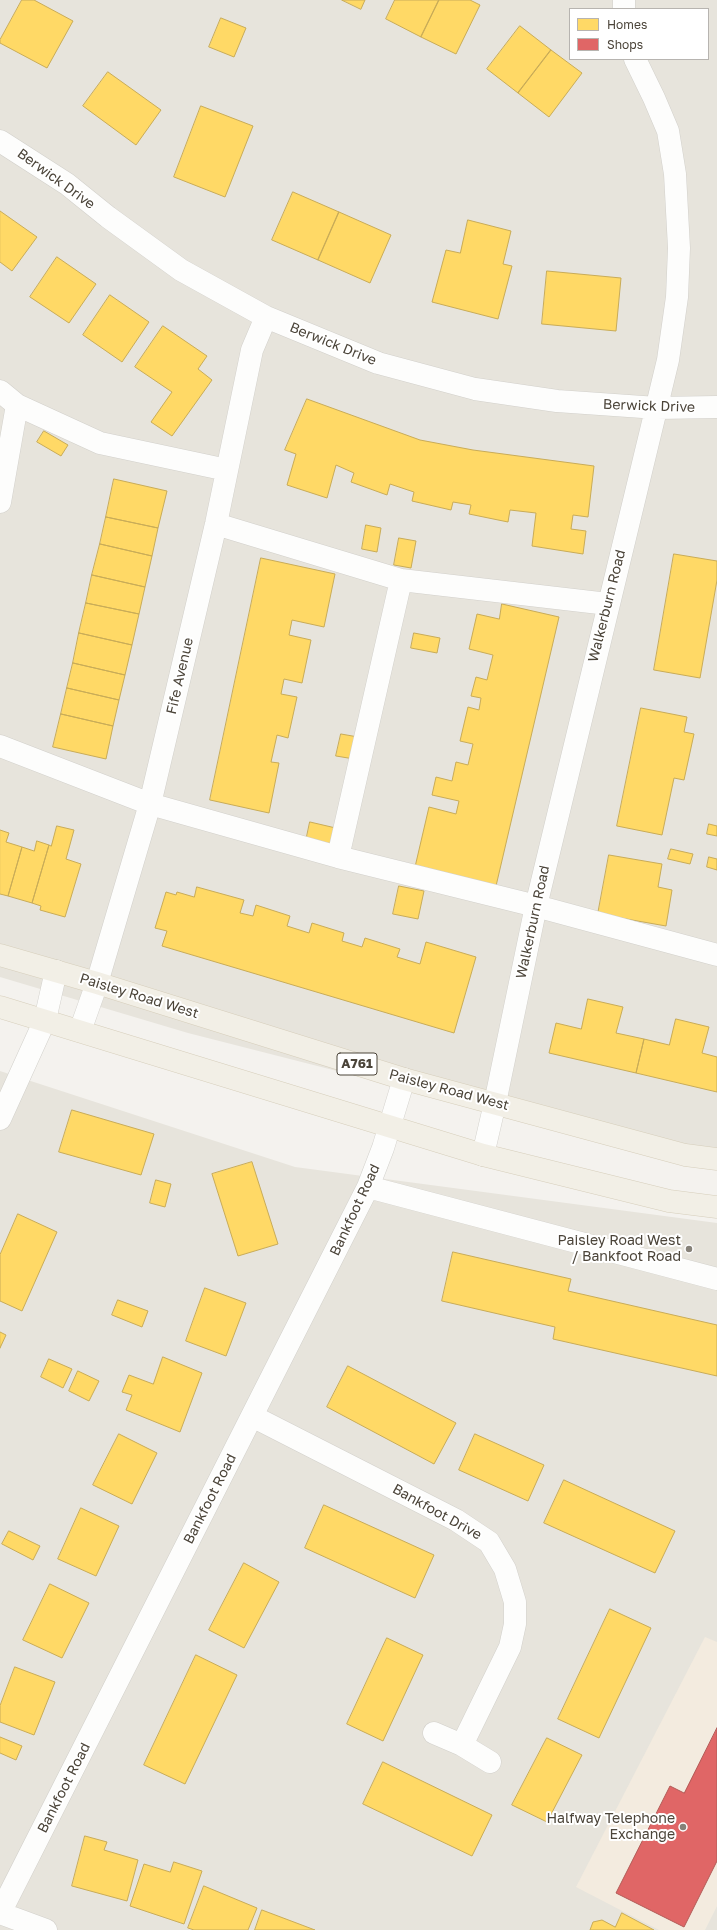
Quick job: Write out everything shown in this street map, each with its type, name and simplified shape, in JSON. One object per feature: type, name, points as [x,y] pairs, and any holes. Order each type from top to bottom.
[{"type":"main road","name":"Paisley Road West","points":[[0,955],[98,983],[404,1079],[685,1155],[717,1160]]},
{"type":"main road","points":[[0,1007],[482,1155],[669,1201],[717,1207]]},
{"type":"street","name":"Walkerburn Road","points":[[482,1155],[495,1103],[536,906],[668,360],[677,297],[679,248],[675,174],[668,131],[635,60]]},
{"type":"street","name":"Berwick Drive","points":[[0,140],[67,184],[181,270],[266,317],[378,363],[475,389],[557,401],[657,408],[717,407]]},
{"type":"street","name":"Fife Avenue","points":[[80,1031],[98,983],[150,804],[216,524],[252,350],[266,317]]},
{"type":"street","points":[[0,391],[17,405],[100,443],[226,470]]},
{"type":"street","points":[[0,502],[17,405]]},
{"type":"street","points":[[216,524],[401,580],[608,604]]},
{"type":"street","points":[[338,858],[401,580]]},
{"type":"street","points":[[0,746],[150,804],[338,858],[536,906],[717,955]]},
{"type":"street","points":[[0,1119],[45,1020],[56,971]]},
{"type":"street","name":"Bankfoot Road","points":[[0,1913],[368,1187],[390,1127],[404,1079]]},
{"type":"street","points":[[368,1187],[717,1279]]},
{"type":"street","name":"Bankfoot Drive","points":[[252,1416],[456,1520],[489,1542],[505,1569],[515,1602],[515,1624],[510,1647],[462,1745]]},
{"type":"street","points":[[434,1733],[462,1745],[490,1762]]},
{"type":"street","points":[[0,1913],[46,1930]]},
{"type":"shaded area","points":[[0,0],[717,0],[717,1162],[678,1158],[188,1033],[0,977]]},
{"type":"shaded area","points":[[0,1071],[295,1167],[717,1223],[717,1930],[0,1930]]},
{"type":"shaded area","points":[[705,1637],[717,1642],[717,1906],[705,1930],[659,1930],[576,1887]]},
{"type":"building: Homes","points":[[22,0],[34,0],[73,21],[47,68],[0,43],[0,40]]},
{"type":"building: Homes","points":[[342,0],[365,0],[361,9]]},
{"type":"building: Homes","points":[[395,0],[439,0],[421,37],[386,19]]},
{"type":"building: Homes","points":[[439,0],[470,0],[480,5],[456,54],[421,37]]},
{"type":"building: Homes","points":[[221,18],[246,28],[234,57],[209,47]]},
{"type":"building: Homes","points":[[520,26],[551,50],[518,93],[487,69]]},
{"type":"building: Homes","points":[[551,50],[582,73],[549,117],[518,93]]},
{"type":"building: Homes","points":[[108,72],[161,110],[136,145],[83,106]]},
{"type":"building: Homes","points":[[201,106],[253,126],[225,197],[174,177]]},
{"type":"building: Homes","points":[[293,192],[339,212],[318,260],[272,240]]},
{"type":"building: Homes","points":[[0,211],[37,237],[12,271],[0,262]]},
{"type":"building: Homes","points":[[339,212],[391,235],[370,283],[318,260]]},
{"type":"building: Homes","points":[[468,220],[511,231],[503,264],[512,266],[498,319],[432,302],[446,250],[460,253]]},
{"type":"building: Homes","points":[[57,257],[96,284],[69,323],[30,297]]},
{"type":"building: Homes","points":[[547,271],[621,278],[616,331],[542,324]]},
{"type":"building: Homes","points":[[110,295],[149,322],[122,362],[83,335]]},
{"type":"building: Homes","points":[[163,326],[207,356],[198,369],[212,380],[172,436],[151,422],[172,392],[135,367]]},
{"type":"building: Homes","points":[[307,399],[420,440],[473,450],[594,466],[588,517],[573,515],[571,529],[586,531],[583,554],[532,546],[536,513],[510,510],[508,522],[469,514],[471,505],[453,502],[451,510],[412,501],[414,492],[390,484],[387,495],[351,482],[354,473],[336,465],[327,498],[287,485],[296,454],[285,450]]},
{"type":"building: Homes","points":[[44,431],[68,445],[61,456],[37,442]]},
{"type":"building: Homes","points":[[114,479],[167,491],[158,528],[106,517]]},
{"type":"building: Homes","points":[[106,517],[158,528],[152,556],[100,544]]},
{"type":"building: Homes","points":[[366,525],[381,528],[377,552],[362,549]]},
{"type":"building: Homes","points":[[399,538],[416,541],[411,568],[394,565]]},
{"type":"building: Homes","points":[[100,544],[152,556],[145,587],[92,575]]},
{"type":"building: Homes","points":[[674,554],[717,561],[717,580],[700,678],[654,670]]},
{"type":"building: Homes","points":[[261,558],[335,574],[324,627],[292,620],[289,635],[311,640],[302,683],[284,679],[281,694],[297,697],[288,738],[277,735],[271,762],[279,763],[269,813],[210,800]]},
{"type":"building: Homes","points":[[92,575],[145,587],[139,614],[86,603]]},
{"type":"building: Homes","points":[[86,603],[139,614],[132,645],[79,633]]},
{"type":"building: Homes","points":[[502,604],[559,617],[496,886],[415,867],[429,807],[456,814],[459,801],[432,795],[436,777],[452,781],[456,762],[468,765],[473,744],[460,741],[468,707],[479,710],[481,698],[471,696],[476,677],[487,680],[493,655],[469,649],[477,614],[499,619]]},
{"type":"building: Homes","points":[[79,633],[132,645],[125,675],[73,663]]},
{"type":"building: Homes","points":[[414,633],[440,638],[437,653],[411,648]]},
{"type":"building: Homes","points":[[73,663],[125,675],[119,700],[67,688]]},
{"type":"building: Homes","points":[[67,688],[119,700],[113,726],[61,714]]},
{"type":"building: Homes","points":[[641,708],[687,717],[684,732],[694,734],[684,780],[674,778],[662,835],[617,826]]},
{"type":"building: Homes","points":[[61,714],[113,726],[106,759],[53,747]]},
{"type":"building: Homes","points":[[341,734],[358,737],[354,759],[336,756]]},
{"type":"building: Homes","points":[[310,822],[340,829],[336,848],[306,841]]},
{"type":"building: Homes","points":[[709,824],[717,826],[717,836],[707,834]]},
{"type":"building: Homes","points":[[57,826],[74,830],[66,859],[81,864],[65,917],[40,910],[41,906],[32,903],[49,845],[51,846]]},
{"type":"building: Homes","points":[[0,830],[9,833],[6,842],[22,847],[8,896],[0,894]]},
{"type":"building: Homes","points":[[37,841],[49,845],[32,903],[8,896],[22,847],[34,851]]},
{"type":"building: Homes","points":[[671,849],[693,854],[690,864],[668,859]]},
{"type":"building: Homes","points":[[609,855],[662,864],[658,887],[672,890],[666,926],[598,914]]},
{"type":"building: Homes","points":[[709,857],[717,859],[717,870],[707,867]]},
{"type":"building: Homes","points":[[399,886],[424,891],[418,919],[393,914]]},
{"type":"building: Homes","points":[[197,887],[244,900],[240,913],[253,916],[256,905],[290,916],[287,926],[309,933],[312,923],[344,933],[342,941],[362,947],[365,938],[400,949],[397,957],[420,964],[426,942],[476,957],[454,1033],[162,946],[167,931],[155,928],[166,892],[176,895],[177,892],[194,897]]},
{"type":"building: Homes","points":[[588,999],[623,1007],[616,1033],[644,1039],[636,1073],[549,1053],[556,1023],[581,1029]]},
{"type":"building: Homes","points":[[676,1019],[709,1027],[702,1053],[717,1057],[717,1092],[636,1073],[644,1039],[669,1045]]},
{"type":"building: Homes","points":[[72,1110],[154,1134],[141,1175],[59,1152]]},
{"type":"building: Homes","points":[[252,1162],[278,1244],[238,1256],[212,1174]]},
{"type":"building: Homes","points":[[156,1180],[171,1184],[165,1207],[150,1203]]},
{"type":"building: Homes","points":[[18,1214],[57,1232],[22,1311],[0,1301],[0,1255]]},
{"type":"building: Homes","points":[[453,1252],[571,1279],[568,1291],[717,1325],[717,1376],[553,1339],[555,1327],[442,1301]]},
{"type":"building: Homes","points":[[205,1288],[246,1303],[226,1356],[186,1341]]},
{"type":"building: Homes","points":[[118,1300],[148,1311],[142,1327],[112,1315]]},
{"type":"building: Homes","points":[[0,1332],[6,1335],[0,1348]]},
{"type":"building: Homes","points":[[163,1357],[202,1373],[180,1432],[126,1410],[132,1395],[122,1392],[129,1375],[153,1384]]},
{"type":"building: Homes","points":[[49,1359],[72,1369],[63,1388],[41,1377]]},
{"type":"building: Homes","points":[[348,1366],[456,1423],[434,1464],[327,1407]]},
{"type":"building: Homes","points":[[78,1371],[99,1381],[89,1401],[69,1391]]},
{"type":"building: Homes","points":[[119,1434],[157,1453],[132,1504],[93,1485]]},
{"type":"building: Homes","points":[[475,1434],[544,1465],[528,1501],[459,1470]]},
{"type":"building: Homes","points":[[564,1480],[675,1531],[655,1573],[544,1523]]},
{"type":"building: Homes","points":[[324,1505],[434,1555],[415,1598],[305,1548]]},
{"type":"building: Homes","points":[[81,1508],[119,1526],[96,1576],[58,1559]]},
{"type":"building: Homes","points":[[9,1531],[40,1546],[33,1560],[2,1544]]},
{"type":"building: Homes","points":[[244,1563],[279,1582],[244,1648],[209,1630]]},
{"type":"building: Homes","points":[[50,1584],[89,1603],[62,1658],[23,1640]]},
{"type":"building: Homes","points":[[610,1609],[651,1628],[599,1738],[558,1719]]},
{"type":"building: Homes","points":[[387,1638],[423,1655],[383,1741],[347,1724]]},
{"type":"building: Homes","points":[[196,1655],[237,1675],[185,1784],[144,1765]]},
{"type":"building: Homes","points":[[15,1667],[55,1682],[34,1735],[0,1722],[0,1706]]},
{"type":"building: Homes","points":[[0,1737],[22,1746],[16,1760],[0,1753]]},
{"type":"building: Homes","points":[[547,1738],[582,1755],[547,1822],[512,1805]]},
{"type":"building: Homes","points":[[383,1762],[492,1815],[472,1856],[363,1804]]},
{"type":"building: Homes","points":[[85,1836],[107,1842],[104,1850],[138,1860],[127,1901],[72,1886]]},
{"type":"building: Homes","points":[[174,1862],[202,1871],[184,1924],[130,1906],[144,1864],[170,1872]]},
{"type":"building: Homes","points":[[204,1886],[257,1908],[248,1930],[194,1930],[188,1928]]},
{"type":"building: Homes","points":[[262,1910],[315,1930],[255,1930]]},
{"type":"building: Homes","points":[[622,1913],[654,1930],[590,1930],[593,1922],[602,1920],[615,1927]]},
{"type":"building: Shops","name":"Halfway Telephone Exchange","points":[[717,1728],[717,1861],[684,1927],[616,1893],[670,1786],[684,1793]]},
{"type":"place","name":"Paisley Road West / Bankfoot Road","points":[[689,1249]]},
{"type":"place","name":"Halfway Telephone Exchange","points":[[683,1827]]}]
